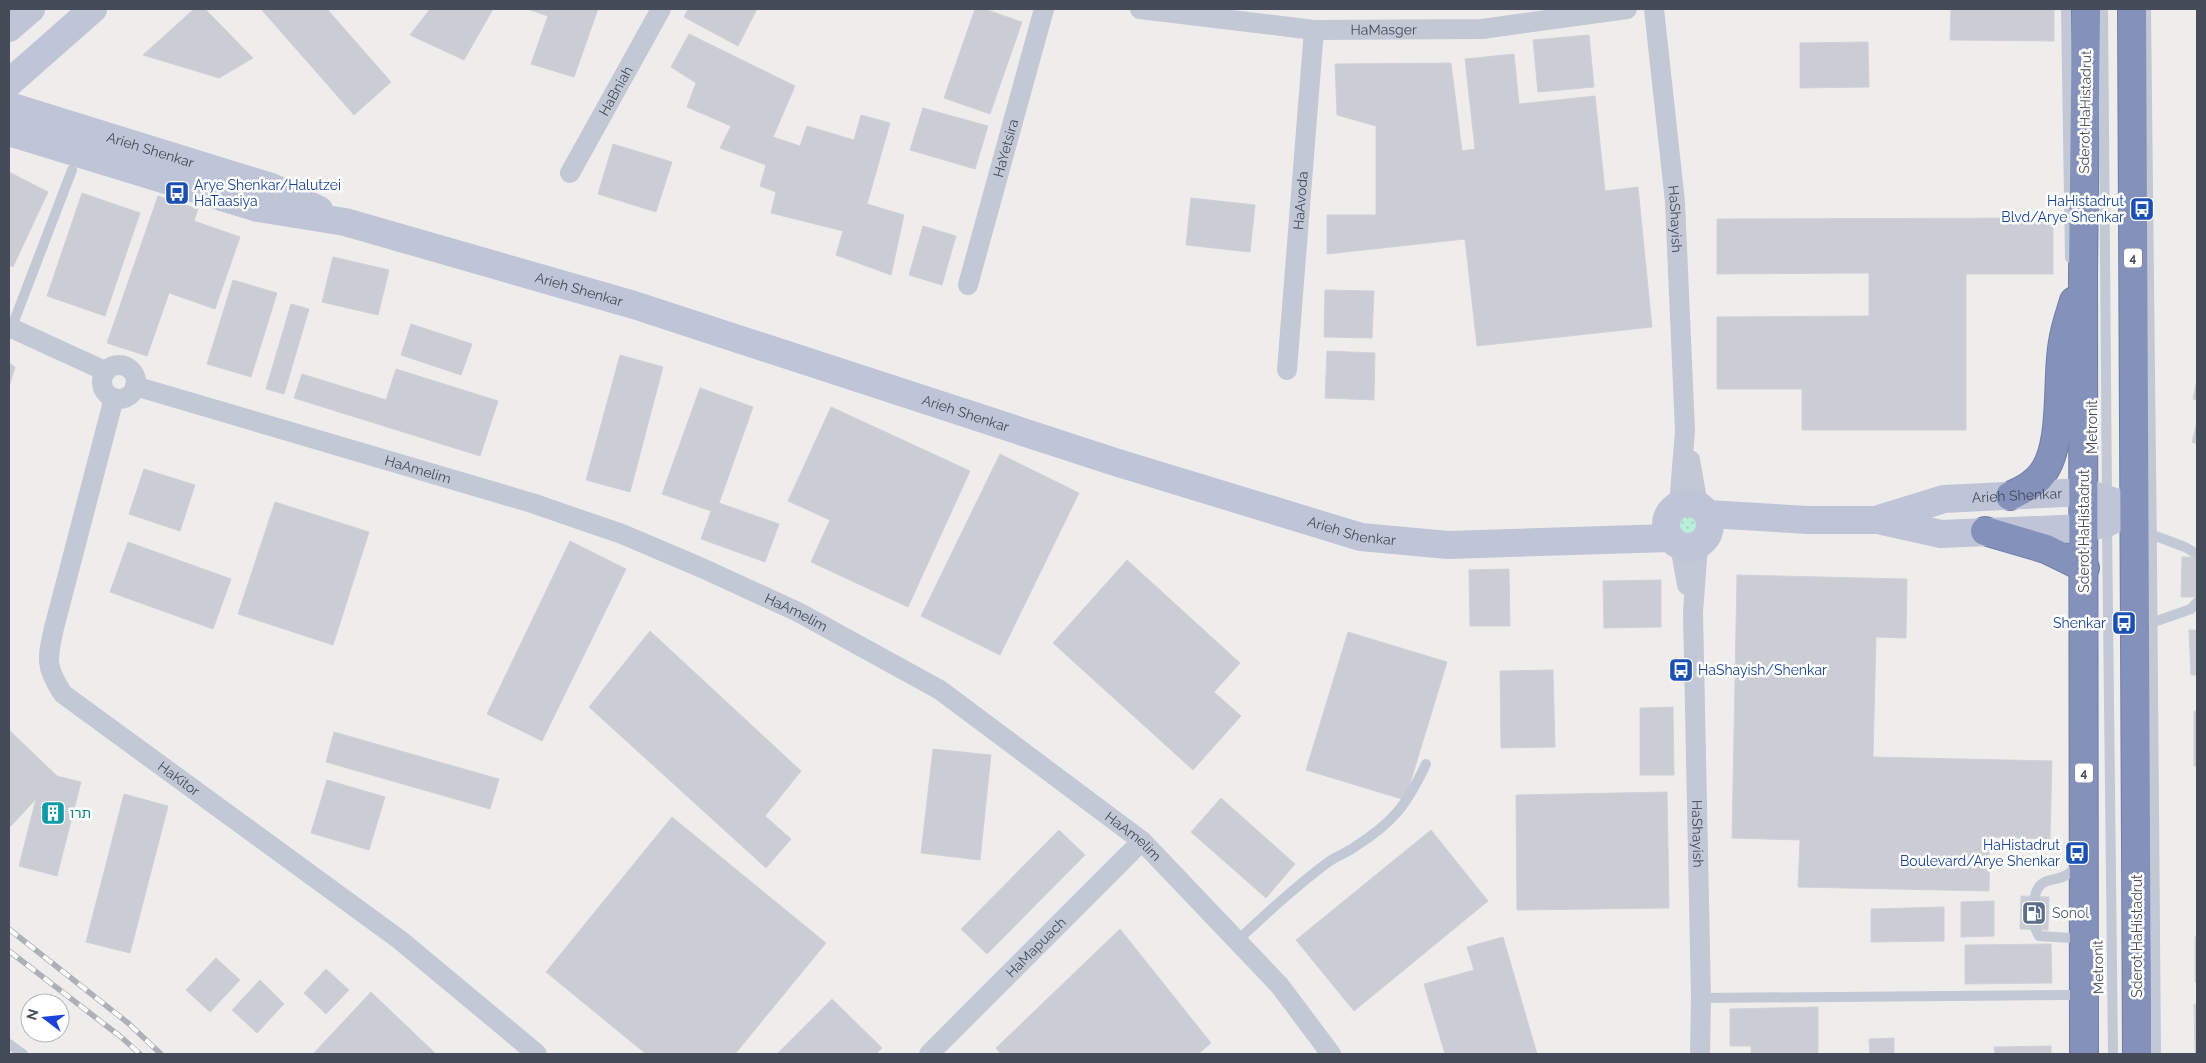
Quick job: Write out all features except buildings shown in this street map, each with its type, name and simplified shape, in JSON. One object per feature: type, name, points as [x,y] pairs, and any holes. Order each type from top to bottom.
[{"type":"highway","name":"Sderot HaHistadrut","points":[[2084,1054],[2085,568],[2095,510],[2074,288],[2086,9]]},
{"type":"highway","name":"Sderot HaHistadrut","points":[[2132,22],[2137,1054]]},
{"type":"highway","points":[[2010,496],[2036,481],[2050,460],[2055,442],[2063,341],[2074,288]]},
{"type":"highway","points":[[1985,531],[2046,549],[2085,568]]},
{"type":"street","points":[[9,28],[31,9]]},
{"type":"street","points":[[9,83],[94,9]]},
{"type":"street","name":"HaBniah","points":[[570,173],[661,9]]},
{"type":"street","name":"HaYetsira","points":[[968,286],[1044,9]]},
{"type":"street","name":"HaMasger","points":[[1140,9],[1314,30],[1482,29],[1627,9]]},
{"type":"street","name":"HaShayish","points":[[1654,9],[1675,202],[1693,612],[1701,998],[1700,1054]]},
{"type":"street","name":"HaAvoda","points":[[1287,370],[1314,30]]},
{"type":"street","name":"Arieh Shenkar","points":[[9,106],[271,187],[345,222]]},
{"type":"street","name":"Arieh Shenkar","points":[[13,135],[258,208],[345,222],[634,305],[1115,462],[1361,537],[1448,545],[1596,541],[1689,526],[1808,520],[1878,520],[1940,517],[2010,496],[2095,510]]},
{"type":"street","points":[[10,328],[105,371]]},
{"type":"street","points":[[115,365],[126,366],[134,375],[135,386],[129,395],[114,398],[102,387],[105,371],[115,365]]},
{"type":"street","name":"HaAmelim","points":[[135,386],[532,504],[622,534],[798,612],[940,690],[1142,841],[1280,986],[1331,1054]]},
{"type":"street","name":"HaKitor","points":[[114,398],[48,653],[50,675],[63,694],[400,940],[536,1054]]},
{"type":"street","name":"Arieh Shenkar","points":[[1940,517],[1985,531],[2095,510],[2134,508]]},
{"type":"street","name":"HaMapuach","points":[[929,1054],[1142,841]]},
{"type":"lane","points":[[2066,9],[2074,288]]},
{"type":"lane","name":"Metronit","points":[[2103,9],[2095,510],[2112,1054]]},
{"type":"lane","points":[[2132,22],[2145,9]]},
{"type":"lane","points":[[2145,9],[2151,623],[2155,742],[2156,1054]]},
{"type":"lane","points":[[10,328],[72,170]]},
{"type":"lane","points":[[2150,534],[2197,554]]},
{"type":"lane","points":[[2073,693],[2073,614],[2085,568]]},
{"type":"lane","points":[[2151,623],[2191,609],[2197,602]]},
{"type":"lane","points":[[2136,763],[2155,742]]},
{"type":"lane","points":[[1237,940],[1302,882],[1328,862],[1356,847],[1392,819],[1411,796],[1426,764]]},
{"type":"lane","points":[[2071,938],[2039,936],[2035,929],[2034,903],[2038,887],[2044,882],[2067,876],[2072,871]]},
{"type":"lane","points":[[1701,998],[2071,995]]},
{"type":"lane","points":[[9,1044],[23,1054]]},
{"type":"green space","points":[[1689,510],[1699,515],[1704,525],[1699,535],[1689,540],[1679,535],[1674,525],[1679,515]]},
{"type":"railway","points":[[9,929],[128,1023],[161,1054]]},
{"type":"railway","points":[[9,951],[121,1037],[140,1054]]},
{"type":"place","name":"Arye Shenkar/Halutzei HaTaasiya","points":[[177,193]]},
{"type":"place","name":"HaHistadrut Blvd/Arye Shenkar","points":[[2142,209]]},
{"type":"place","name":"Shenkar","points":[[2124,623]]},
{"type":"place","name":"HaShayish/Shenkar","points":[[1681,670]]},
{"type":"place","name":"תרו","points":[[53,813]]},
{"type":"place","name":"HaHistadrut Boulevard/Arye Shenkar","points":[[2077,853]]},
{"type":"place","name":"Sonol","points":[[2034,913]]}]
